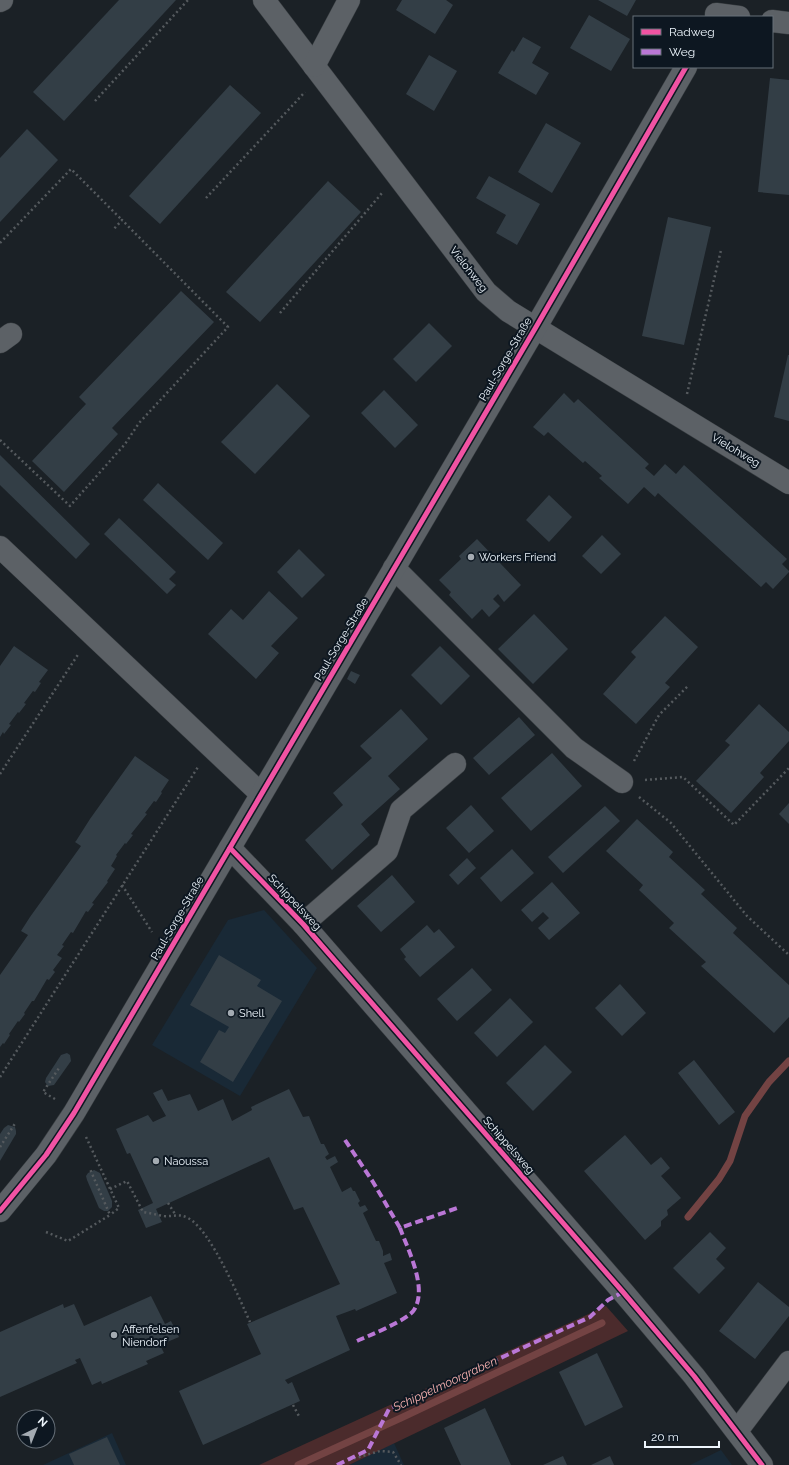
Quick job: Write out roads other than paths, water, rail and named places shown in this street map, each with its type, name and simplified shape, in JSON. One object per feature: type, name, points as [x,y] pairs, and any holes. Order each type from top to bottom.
[{"type":"street","name":"Vielohweg","points":[[264,0],[486,292],[508,311],[789,483]]},
{"type":"street","points":[[318,70],[349,0]]},
{"type":"street","points":[[718,10],[736,16]]},
{"type":"street","points":[[773,21],[789,23]]},
{"type":"street","name":"Paul-Sorge-Straße","points":[[0,1211],[46,1155],[74,1113],[536,327],[685,68]]},
{"type":"street","points":[[0,547],[262,794]]},
{"type":"street","points":[[394,568],[574,748],[622,782]]},
{"type":"street","points":[[303,924],[387,852],[401,810],[455,764]]},
{"type":"street","name":"Schippelsweg","points":[[230,848],[303,924],[623,1292],[694,1376],[762,1465]]},
{"type":"street","points":[[737,1431],[789,1362]]},
{"type":"waterway","name":"Schippelmoorgraben","points":[[688,1217],[719,1179],[730,1161],[745,1116],[769,1082],[789,1061]]},
{"type":"waterway","name":"Schippelmoorgraben","points":[[298,1465],[602,1323]]},
{"type":"place","name":"Workers Friend","points":[[471,557]]},
{"type":"place","name":"Shell","points":[[231,1013]]},
{"type":"place","name":"Naoussa","points":[[156,1161]]},
{"type":"place","name":"Affenfelsen Niendorf","points":[[114,1335]]}]
